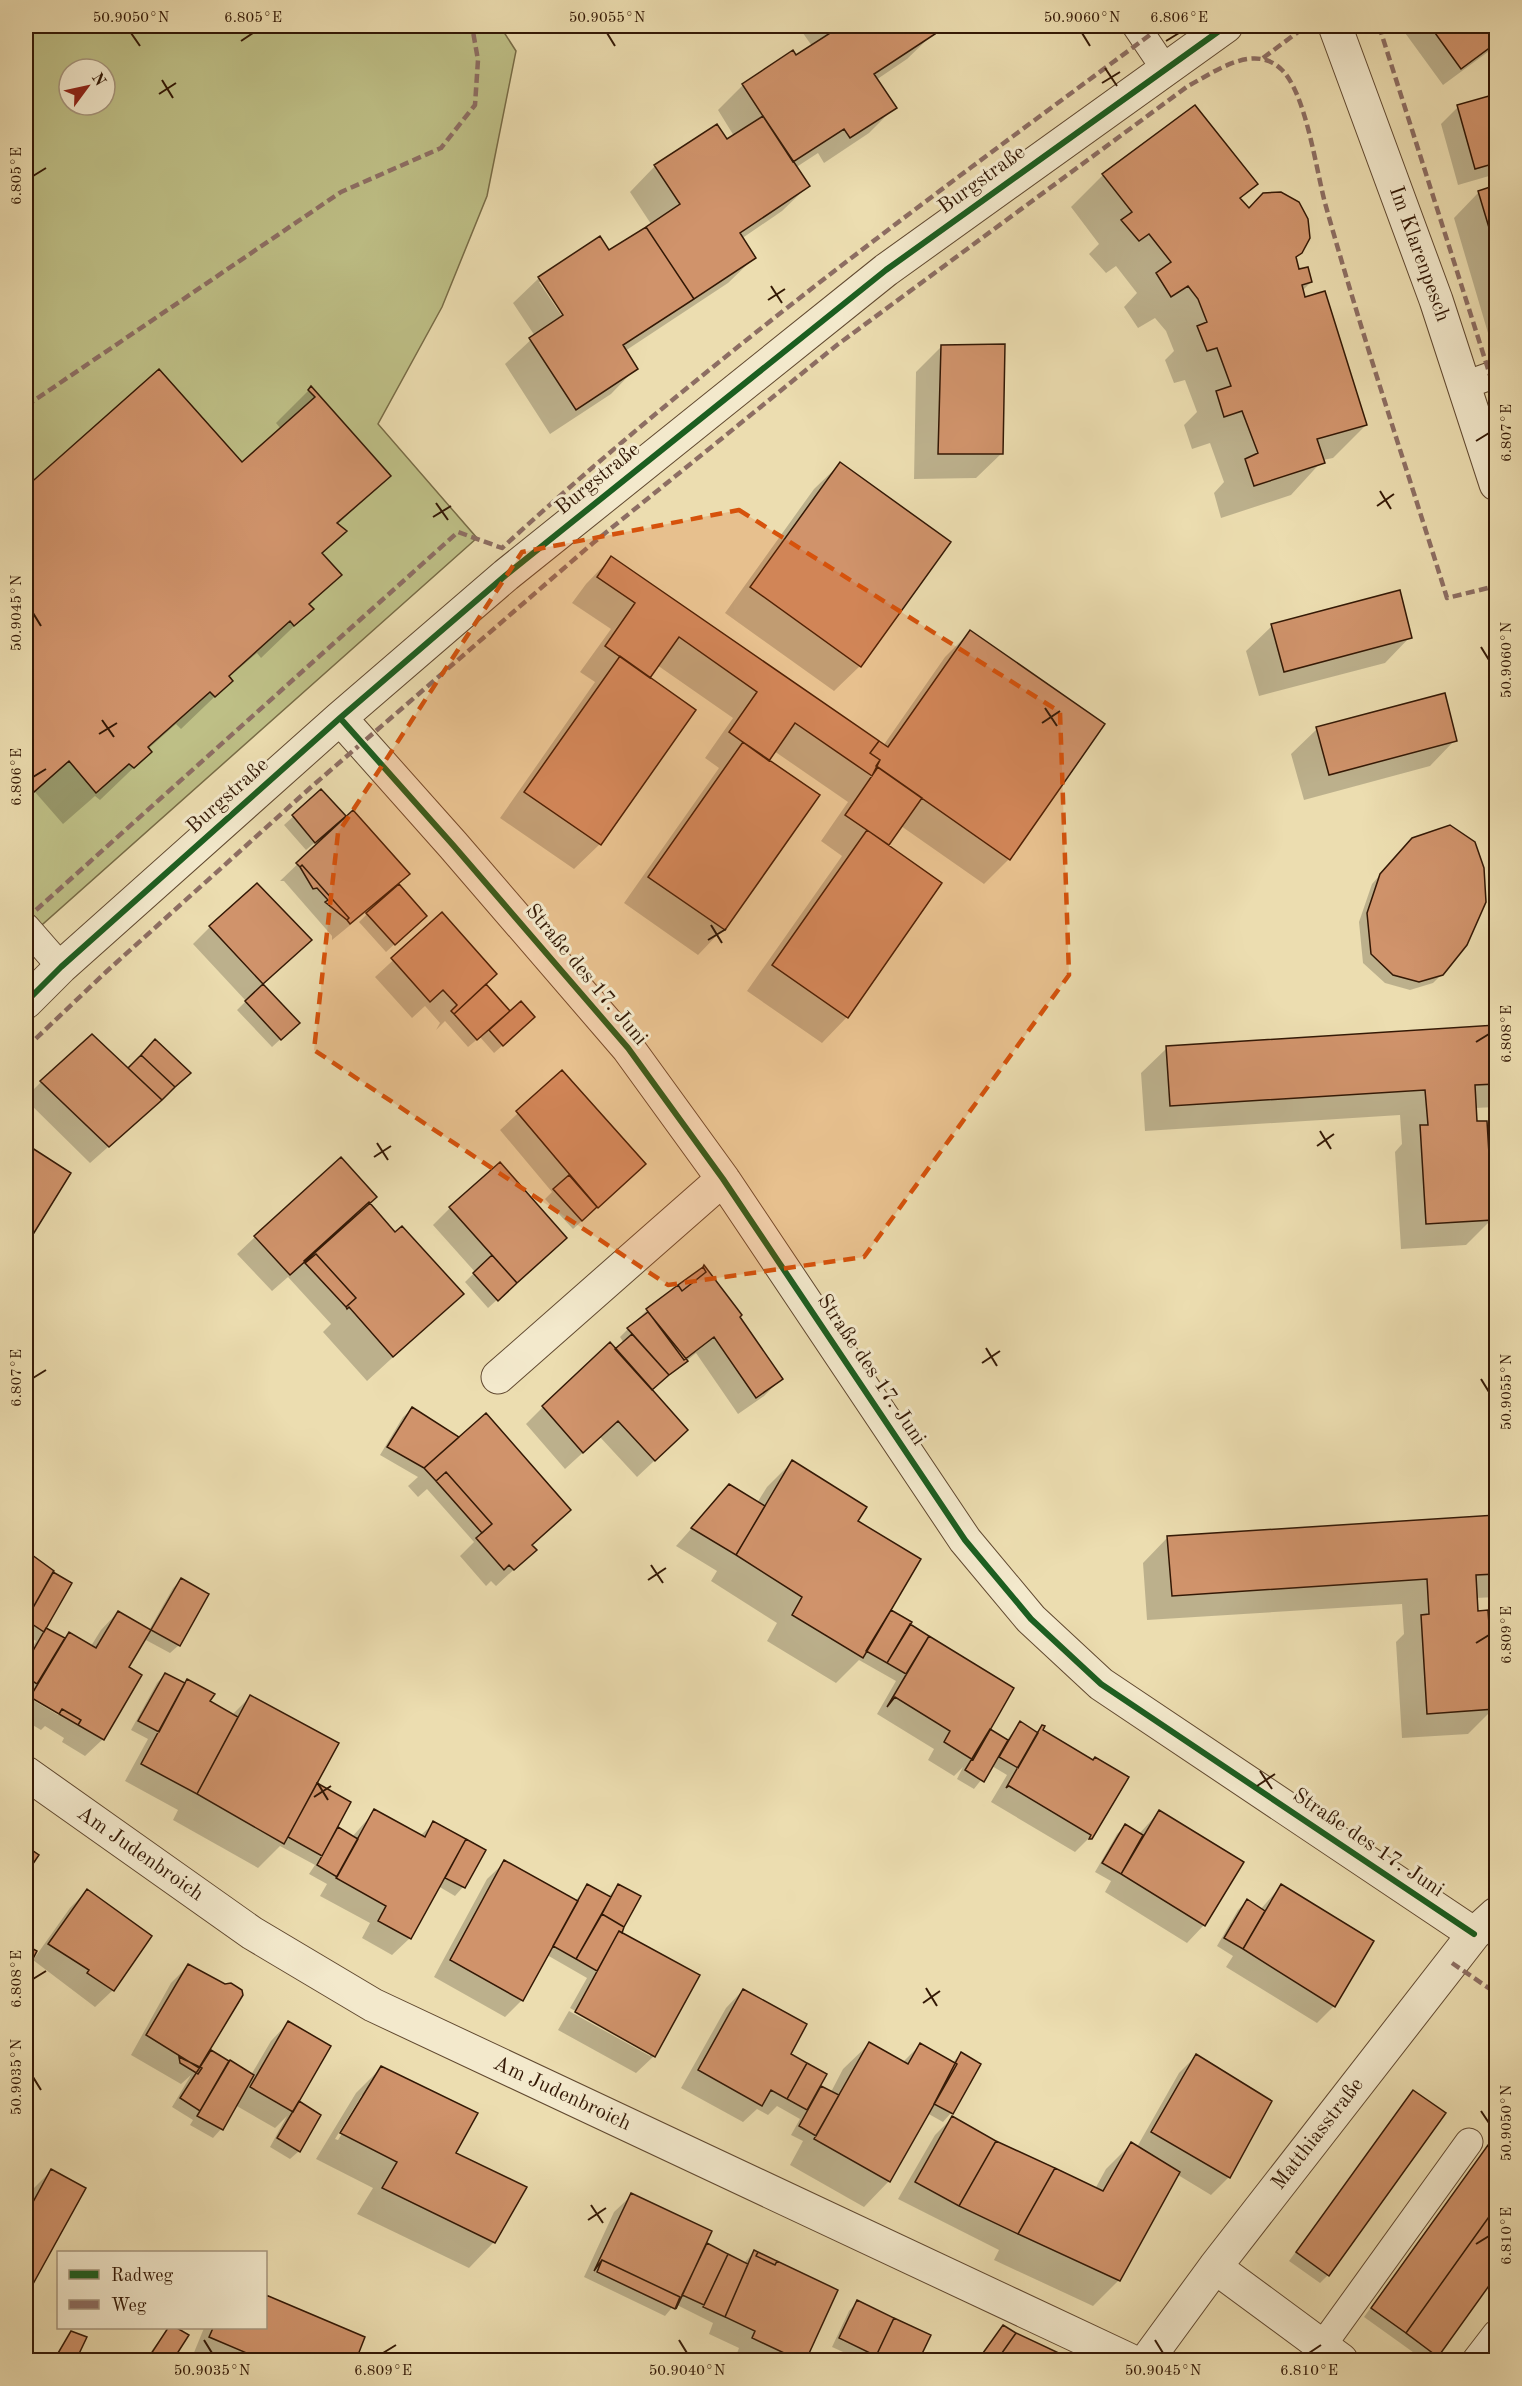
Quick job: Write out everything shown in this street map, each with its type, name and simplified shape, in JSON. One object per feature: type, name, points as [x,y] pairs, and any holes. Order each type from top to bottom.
[{"type":"street","name":"Burgstraße","points":[[26,1002],[61,967],[340,718],[506,575],[886,270],[1226,26]]},
{"type":"street","name":"Im Klarenpesch","points":[[1335,26],[1465,385],[1497,484]]},
{"type":"street","name":"Straße des 17. Juni","points":[[340,718],[628,1048],[723,1179],[965,1540],[1030,1620],[1101,1684],[1485,1924]]},
{"type":"street","points":[[498,1377],[723,1179]]},
{"type":"street","name":"Am Judenbroich","points":[[26,1773],[252,1933],[373,2005],[1129,2361]]},
{"type":"street","name":"Matthiasstraße","points":[[1147,2361],[1215,2268],[1485,1924]]},
{"type":"street","points":[[1215,2268],[1331,2353]]},
{"type":"lane","points":[[1136,26],[1165,69]]},
{"type":"lane","points":[[1465,385],[1497,374]]},
{"type":"lane","points":[[26,927],[61,967]]},
{"type":"lane","points":[[1331,2353],[1469,2142]]},
{"type":"lane","points":[[1476,2361],[1497,2334]]},
{"type":"highlighted area","points":[[739,510],[1060,712],[1069,975],[864,1257],[668,1285],[314,1050],[338,833],[522,552]]},
{"type":"green space","points":[[26,26],[500,26],[516,51],[487,196],[442,307],[378,424],[477,538],[26,939]]},
{"type":"building","points":[[841,26],[929,26],[935,34],[874,74],[897,108],[850,138],[844,129],[793,162],[742,84],[793,50],[796,55]]},
{"type":"building","points":[[1430,26],[1496,26],[1496,43],[1461,69]]},
{"type":"building","points":[[1496,94],[1496,163],[1475,169],[1457,105]]},
{"type":"building","points":[[1195,105],[1258,184],[1240,198],[1249,208],[1263,193],[1281,192],[1299,202],[1308,219],[1310,238],[1302,253],[1296,257],[1299,269],[1308,267],[1312,282],[1302,285],[1305,297],[1325,291],[1367,425],[1317,439],[1325,463],[1254,486],[1245,459],[1258,453],[1242,411],[1224,417],[1216,391],[1231,386],[1217,348],[1207,351],[1197,326],[1207,322],[1198,299],[1188,286],[1171,297],[1156,273],[1171,262],[1149,234],[1139,241],[1121,220],[1132,212],[1102,174]]},
{"type":"building","points":[[763,116],[810,186],[740,233],[756,258],[694,299],[646,227],[680,204],[654,165],[717,124],[727,139]]},
{"type":"building","points":[[1496,185],[1496,251],[1478,191]]},
{"type":"building","points":[[646,227],[694,299],[623,345],[638,369],[576,410],[529,338],[563,315],[538,277],[600,236],[609,250]]},
{"type":"building","points":[[1005,344],[1003,454],[938,454],[941,345]]},
{"type":"building","points":[[159,369],[242,462],[315,397],[308,390],[311,386],[391,476],[337,523],[347,531],[322,553],[342,575],[309,604],[314,609],[294,626],[290,621],[229,676],[233,681],[215,697],[210,692],[148,747],[152,752],[134,768],[129,764],[96,793],[69,761],[26,799],[26,487]]},
{"type":"building","points":[[840,462],[951,542],[861,667],[750,587]]},
{"type":"building","points":[[611,556],[879,741],[870,753],[880,760],[872,776],[795,723],[769,761],[729,732],[757,692],[679,637],[650,678],[605,646],[635,603],[597,577]]},
{"type":"building","points":[[1400,590],[1412,638],[1284,672],[1271,624]]},
{"type":"building","points":[[970,630],[1105,724],[1010,860],[876,766],[880,760],[870,753],[879,741],[888,747]]},
{"type":"building","points":[[620,656],[696,710],[601,845],[524,792]]},
{"type":"building","points":[[1445,693],[1457,741],[1329,775],[1316,727]]},
{"type":"building","points":[[743,742],[820,795],[725,930],[648,877]]},
{"type":"building","points":[[878,767],[922,798],[889,845],[845,815]]},
{"type":"building","points":[[321,789],[346,816],[315,843],[292,815]]},
{"type":"building","points":[[353,810],[410,874],[350,924],[347,920],[349,918],[302,865],[300,867],[296,863]]},
{"type":"building","points":[[1450,825],[1475,842],[1484,868],[1486,902],[1467,945],[1443,975],[1419,982],[1393,975],[1371,954],[1367,913],[1380,874],[1412,838]]},
{"type":"building","points":[[867,830],[942,883],[848,1018],[772,965]]},
{"type":"building","points":[[302,865],[349,918],[347,920],[325,902],[328,900],[317,888],[313,889],[300,867]]},
{"type":"building","points":[[257,883],[312,940],[263,984],[209,926]]},
{"type":"building","points":[[399,884],[427,916],[395,945],[366,913]]},
{"type":"building","points":[[442,912],[497,974],[454,1014],[451,1011],[457,1005],[443,990],[430,1002],[391,958]]},
{"type":"building","points":[[263,984],[300,1023],[281,1040],[245,1001]]},
{"type":"building","points":[[486,984],[510,1011],[477,1040],[454,1014]]},
{"type":"building","points":[[521,1001],[535,1017],[503,1046],[489,1030]]},
{"type":"building","points":[[1496,1025],[1496,1084],[1475,1085],[1477,1121],[1487,1121],[1493,1220],[1426,1224],[1420,1125],[1428,1125],[1425,1090],[1170,1106],[1166,1046]]},
{"type":"building","points":[[92,1034],[162,1100],[109,1147],[40,1081]]},
{"type":"building","points":[[155,1039],[191,1073],[175,1087],[141,1055]]},
{"type":"building","points":[[141,1055],[175,1087],[162,1100],[128,1068]]},
{"type":"building","points":[[562,1070],[646,1164],[598,1208],[516,1111]]},
{"type":"building","points":[[26,1144],[71,1173],[32,1236],[26,1231]]},
{"type":"building","points":[[341,1157],[377,1197],[290,1275],[254,1236]]},
{"type":"building","points":[[500,1162],[567,1238],[517,1283],[449,1207]]},
{"type":"building","points":[[569,1175],[597,1207],[582,1221],[553,1189]]},
{"type":"building","points":[[369,1202],[395,1232],[402,1226],[464,1294],[393,1357],[349,1307],[347,1309],[346,1307],[356,1298],[316,1254],[305,1263],[304,1261]]},
{"type":"building","points":[[316,1254],[356,1298],[346,1307],[305,1263]]},
{"type":"building","points":[[492,1255],[517,1283],[498,1301],[473,1273]]},
{"type":"building","points":[[704,1265],[742,1315],[740,1317],[783,1379],[756,1398],[714,1337],[684,1360],[646,1309],[678,1285],[682,1291],[706,1272]]},
{"type":"building","points":[[703,1267],[706,1272],[682,1291],[678,1285]]},
{"type":"building","points":[[648,1312],[688,1361],[669,1375],[627,1328]]},
{"type":"building","points":[[632,1334],[669,1375],[652,1390],[615,1349]]},
{"type":"building","points":[[610,1342],[688,1430],[655,1461],[618,1421],[583,1453],[542,1406]]},
{"type":"building","points":[[412,1407],[459,1437],[424,1468],[387,1447]]},
{"type":"building","points":[[486,1413],[571,1510],[532,1545],[537,1550],[514,1570],[509,1565],[504,1570],[476,1538],[492,1524],[446,1472],[436,1481],[424,1468]]},
{"type":"building","points":[[792,1460],[867,1507],[858,1521],[921,1559],[863,1658],[792,1615],[802,1597],[736,1555]]},
{"type":"building","points":[[446,1472],[492,1524],[482,1533],[436,1481]]},
{"type":"building","points":[[729,1484],[765,1506],[736,1555],[691,1528]]},
{"type":"building","points":[[1496,1515],[1496,1574],[1476,1575],[1478,1611],[1488,1610],[1495,1709],[1427,1714],[1421,1615],[1429,1614],[1427,1579],[1172,1596],[1167,1536]]},
{"type":"building","points":[[28,1552],[54,1571],[26,1620],[26,1554]]},
{"type":"building","points":[[53,1572],[72,1583],[44,1632],[26,1620]]},
{"type":"building","points":[[181,1578],[209,1594],[180,1646],[151,1630]]},
{"type":"building","points":[[891,1610],[912,1622],[887,1663],[866,1651]]},
{"type":"building","points":[[118,1611],[151,1630],[129,1667],[142,1675],[104,1740],[78,1725],[81,1720],[62,1709],[59,1714],[30,1697],[69,1632],[96,1648]]},
{"type":"building","points":[[910,1624],[929,1636],[906,1674],[887,1663]]},
{"type":"building","points":[[46,1628],[65,1638],[37,1684],[26,1677],[26,1663]]},
{"type":"building","points":[[929,1636],[1014,1688],[973,1760],[944,1742],[950,1731],[895,1697],[887,1707]]},
{"type":"building","points":[[165,1673],[185,1683],[159,1732],[138,1721]]},
{"type":"building","points":[[187,1679],[215,1694],[210,1701],[238,1717],[197,1794],[141,1764]]},
{"type":"building","points":[[250,1695],[339,1743],[284,1844],[197,1794]]},
{"type":"building","points":[[62,1709],[81,1720],[78,1725],[59,1714]]},
{"type":"building","points":[[1020,1721],[1038,1733],[1018,1768],[999,1757]]},
{"type":"building","points":[[1042,1725],[1045,1726],[1043,1730],[1093,1760],[1095,1757],[1129,1777],[1092,1839],[1089,1839],[1091,1835],[1009,1786],[1006,1788]]},
{"type":"building","points":[[990,1729],[1008,1740],[984,1782],[965,1770]]},
{"type":"building","points":[[317,1783],[351,1802],[322,1856],[288,1837]]},
{"type":"building","points":[[374,1809],[425,1837],[433,1821],[466,1839],[411,1939],[378,1921],[386,1906],[336,1878]]},
{"type":"building","points":[[1159,1810],[1244,1862],[1205,1926],[1121,1874]]},
{"type":"building","points":[[1125,1824],[1143,1835],[1121,1874],[1102,1863]]},
{"type":"building","points":[[338,1827],[358,1839],[337,1877],[317,1865]]},
{"type":"building","points":[[466,1839],[486,1850],[465,1888],[445,1878]]},
{"type":"building","points":[[26,1846],[39,1855],[26,1874]]},
{"type":"building","points":[[504,1860],[578,1901],[523,2001],[450,1960]]},
{"type":"building","points":[[587,1884],[611,1897],[576,1959],[553,1946]]},
{"type":"building","points":[[618,1884],[641,1896],[624,1927],[602,1914]]},
{"type":"building","points":[[1281,1884],[1374,1941],[1335,2007],[1243,1949]]},
{"type":"building","points":[[87,1889],[152,1936],[114,1991],[87,1973],[89,1970],[48,1944]]},
{"type":"building","points":[[1247,1899],[1265,1911],[1243,1949],[1224,1938]]},
{"type":"building","points":[[602,1914],[624,1927],[622,1933],[619,1931],[597,1971],[576,1959]]},
{"type":"building","points":[[619,1931],[700,1975],[655,2057],[575,2012]]},
{"type":"building","points":[[26,1945],[37,1951],[26,1972]]},
{"type":"building","points":[[188,1964],[225,1984],[231,1983],[242,1990],[243,1995],[199,2068],[146,2035]]},
{"type":"building","points":[[743,1989],[807,2024],[791,2054],[807,2063],[787,2099],[771,2090],[762,2106],[698,2070]]},
{"type":"building","points":[[288,2021],[331,2046],[293,2112],[250,2087]]},
{"type":"building","points":[[869,2042],[908,2064],[920,2043],[957,2064],[890,2182],[814,2139]]},
{"type":"building","points":[[211,2050],[229,2061],[200,2111],[180,2098]]},
{"type":"building","points":[[961,2052],[981,2064],[953,2114],[934,2104]]},
{"type":"building","points":[[1196,2054],[1272,2101],[1230,2178],[1151,2132]]},
{"type":"building","points":[[179,2057],[202,2068],[198,2074],[180,2063]]},
{"type":"building","points":[[230,2060],[254,2075],[223,2130],[197,2116]]},
{"type":"building","points":[[807,2063],[827,2074],[807,2110],[787,2099]]},
{"type":"building","points":[[381,2066],[478,2113],[456,2153],[527,2187],[495,2243],[382,2188],[397,2162],[340,2133]]},
{"type":"building","points":[[821,2086],[839,2095],[816,2136],[799,2126]]},
{"type":"building","points":[[1413,2090],[1446,2113],[1329,2276],[1296,2252]]},
{"type":"building","points":[[299,2101],[321,2115],[300,2152],[277,2138]]},
{"type":"building","points":[[952,2116],[996,2141],[959,2206],[915,2182]]},
{"type":"building","points":[[996,2141],[1055,2168],[1018,2234],[959,2206]]},
{"type":"building","points":[[1131,2142],[1180,2172],[1120,2281],[1018,2234],[1055,2168],[1103,2191]]},
{"type":"building","points":[[1488,2145],[1496,2152],[1496,2207],[1406,2333],[1371,2308]]},
{"type":"building","points":[[51,2169],[86,2188],[33,2284],[26,2279],[26,2215]]},
{"type":"building","points":[[631,2193],[712,2231],[676,2309],[680,2297],[602,2260],[594,2271]]},
{"type":"building","points":[[1496,2207],[1496,2276],[1438,2357],[1406,2333]]},
{"type":"building","points":[[707,2243],[728,2254],[704,2305],[682,2295]]},
{"type":"building","points":[[754,2250],[758,2252],[756,2256],[775,2265],[777,2261],[838,2290],[806,2360],[799,2360],[752,2338],[755,2331],[725,2317]]},
{"type":"building","points":[[758,2252],[777,2261],[775,2265],[756,2256]]},
{"type":"building","points":[[728,2254],[748,2264],[725,2317],[703,2307]]},
{"type":"building","points":[[602,2260],[680,2297],[675,2309],[597,2272]]},
{"type":"building","points":[[267,2295],[365,2337],[356,2360],[263,2360],[209,2337],[213,2329],[267,2329]]},
{"type":"building","points":[[857,2300],[894,2318],[876,2356],[839,2338]]},
{"type":"building","points":[[894,2318],[931,2335],[919,2360],[887,2360],[876,2356]]},
{"type":"building","points":[[1003,2325],[1016,2333],[997,2360],[981,2360],[985,2355],[983,2353]]},
{"type":"building","points":[[167,2329],[179,2329],[189,2335],[173,2360],[147,2360]]},
{"type":"building","points":[[71,2331],[87,2337],[76,2360],[54,2360]]},
{"type":"building","points":[[1016,2333],[1063,2355],[1059,2360],[997,2360]]},
{"type":"building","points":[[26,2350],[50,2360],[26,2360]]},
{"type":"marked path","points":[[26,406],[341,192],[441,148],[475,105],[478,60],[472,26]]},
{"type":"marked path","points":[[26,919],[458,532],[502,548],[581,478],[742,343],[908,214],[1162,26]]},
{"type":"marked path","points":[[1263,58],[1306,26]]},
{"type":"marked path","points":[[1379,26],[1496,394]]},
{"type":"marked path","points":[[26,1048],[107,971],[310,788],[593,543],[837,345],[1188,86],[1235,62],[1247,59],[1271,62],[1282,70],[1298,96],[1325,203],[1354,302],[1447,598],[1492,587],[1496,601]]},
{"type":"marked path","points":[[1452,1963],[1496,1993]]},
{"type":"cycle path","points":[[26,1002],[61,967],[340,718],[506,575],[886,270],[1226,26]]},
{"type":"cycle path","points":[[340,718],[628,1048],[723,1179],[965,1540],[1031,1619],[1101,1684],[1474,1934]]}]
